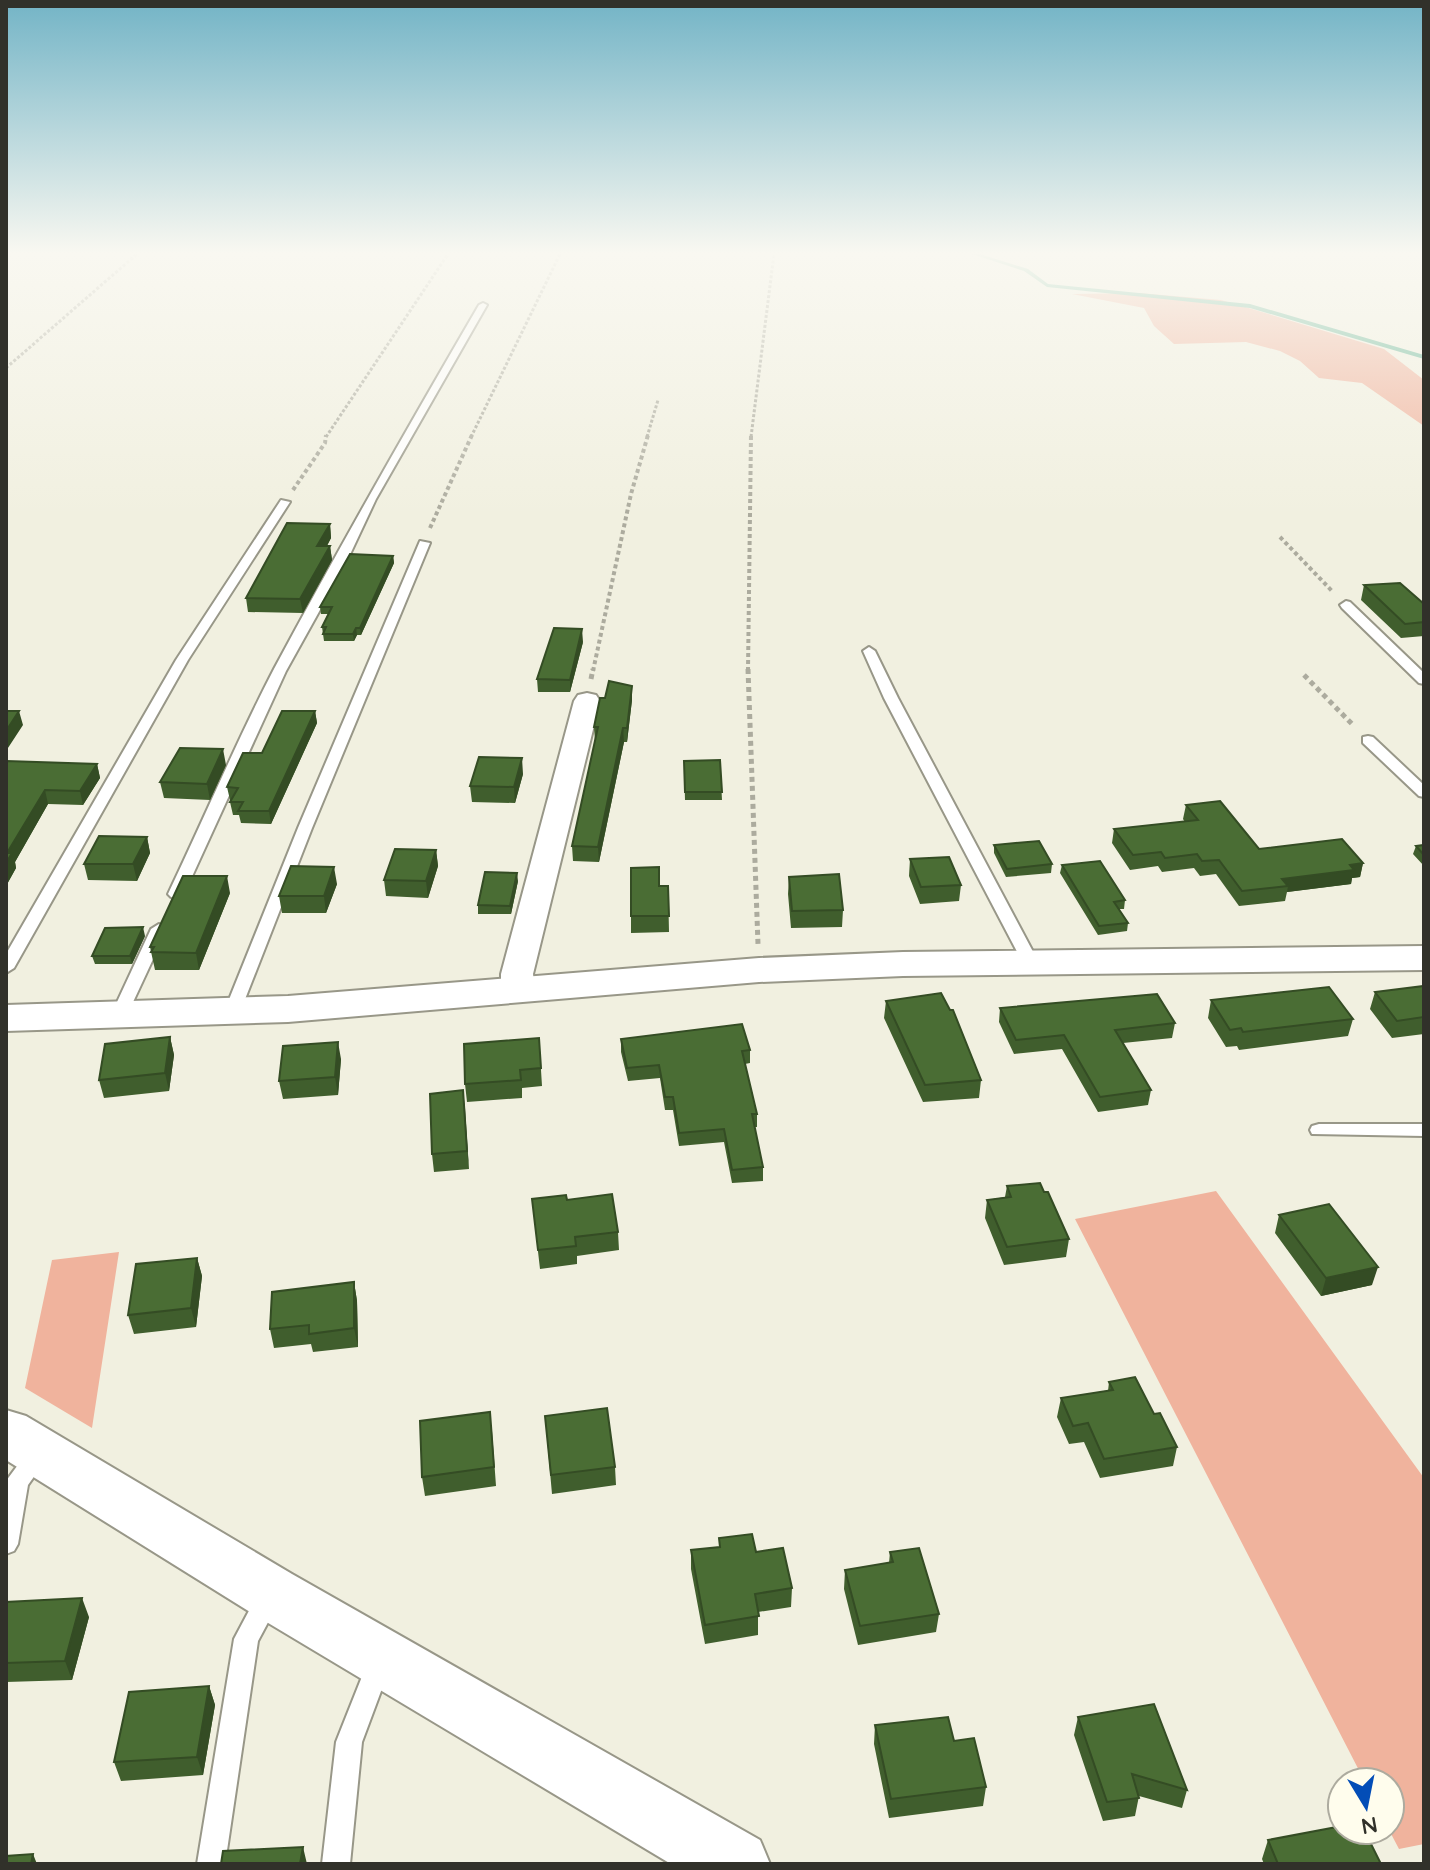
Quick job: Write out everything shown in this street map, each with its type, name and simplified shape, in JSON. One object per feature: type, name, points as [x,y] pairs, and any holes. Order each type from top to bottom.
[{"type":"street","points":[[518,989],[517,974],[587,701]]},
{"type":"street","points":[[6,1018],[232,1012],[383,1003],[759,970],[1031,963],[1423,960]]},
{"type":"street","points":[[17,1465],[271,1593],[718,1859]]},
{"type":"lane","points":[[173,900],[280,671],[340,563],[371,499],[462,341]]},
{"type":"lane","points":[[6,968],[182,660],[285,502]]},
{"type":"lane","points":[[232,1012],[424,543]]},
{"type":"lane","points":[[1346,605],[1424,680]]},
{"type":"lane","points":[[869,651],[1031,963]]},
{"type":"lane","points":[[1368,740],[1424,793]]},
{"type":"lane","points":[[119,1015],[166,915]]},
{"type":"lane","points":[[1319,1130],[1424,1130]]},
{"type":"lane","points":[[6,1544],[17,1465]]},
{"type":"lane","points":[[211,1864],[246,1639],[271,1593]]},
{"type":"lane","points":[[336,1864],[349,1742],[382,1658]]},
{"type":"path","points":[[6,368],[37,341]]},
{"type":"path","points":[[285,502],[325,443],[326,433],[334,420],[388,341]]},
{"type":"path","points":[[424,543],[452,475],[517,341]]},
{"type":"path","points":[[759,970],[748,658],[751,427],[762,341]]},
{"type":"path","points":[[587,701],[631,494],[658,400]]},
{"type":"path","points":[[1280,537],[1346,605]]},
{"type":"path","points":[[1304,675],[1368,740]]},
{"type":"shaded area","points":[[1171,341],[1358,341],[1384,349],[1424,380],[1424,426],[1362,383],[1319,378],[1300,361],[1280,351],[1246,342],[1174,344]]},
{"type":"shaded area","points":[[1216,1191],[1424,1478],[1424,1844],[1399,1849],[1397,1846],[1406,1846],[1406,1766],[1357,1766],[1075,1219]]},
{"type":"shaded area","points":[[119,1252],[92,1428],[25,1388],[52,1260]]},
{"type":"building","points":[[287,523],[330,524],[317,546],[330,546],[300,599],[246,598]]},
{"type":"building","points":[[350,554],[393,556],[360,628],[356,628],[353,634],[323,634],[326,627],[322,627],[332,607],[320,607]]},
{"type":"building","points":[[1400,583],[1424,604],[1424,622],[1405,624],[1364,585]]},
{"type":"building","points":[[554,628],[582,629],[570,680],[537,679]]},
{"type":"building","points":[[609,681],[632,686],[627,728],[623,728],[598,847],[572,846],[598,727],[594,727],[600,698],[605,698]]},
{"type":"building","points":[[6,711],[19,711],[6,731]]},
{"type":"building","points":[[282,711],[315,711],[269,811],[238,811],[243,802],[230,802],[238,788],[227,787],[243,753],[262,753]]},
{"type":"building","points":[[180,748],[223,749],[207,784],[160,782]]},
{"type":"building","points":[[479,757],[522,758],[514,787],[470,786]]},
{"type":"building","points":[[720,760],[722,792],[685,792],[684,761]]},
{"type":"building","points":[[6,761],[97,764],[80,791],[45,790],[7,853],[12,853],[6,863]]},
{"type":"building","points":[[1220,801],[1259,849],[1342,839],[1363,863],[1350,865],[1354,870],[1282,879],[1288,886],[1242,891],[1219,860],[1202,861],[1197,854],[1165,858],[1161,852],[1133,855],[1114,829],[1198,820],[1186,805]]},
{"type":"building","points":[[99,836],[147,837],[133,864],[84,864]]},
{"type":"building","points":[[1039,841],[1052,864],[1007,869],[994,845]]},
{"type":"building","points":[[395,849],[436,850],[426,881],[384,880]]},
{"type":"building","points":[[949,857],[961,885],[921,887],[910,859]]},
{"type":"building","points":[[1100,861],[1125,900],[1114,902],[1128,923],[1099,926],[1062,865]]},
{"type":"building","points":[[291,866],[334,867],[324,896],[279,896]]},
{"type":"building","points":[[659,867],[659,886],[668,886],[669,916],[631,916],[631,868]]},
{"type":"building","points":[[485,872],[517,873],[510,906],[478,905]]},
{"type":"building","points":[[839,874],[843,910],[792,911],[789,877]]},
{"type":"building","points":[[183,876],[227,876],[196,953],[151,952],[154,947],[150,947]]},
{"type":"building","points":[[143,927],[130,956],[92,956],[105,928]]},
{"type":"building","points":[[1424,986],[1424,1017],[1397,1021],[1375,992]]},
{"type":"building","points":[[1329,987],[1353,1019],[1243,1032],[1241,1028],[1230,1030],[1211,1000]]},
{"type":"building","points":[[941,993],[950,1010],[953,1010],[981,1080],[925,1085],[886,1001]]},
{"type":"building","points":[[1157,994],[1175,1023],[1115,1030],[1151,1090],[1100,1097],[1064,1035],[1016,1040],[1000,1008]]},
{"type":"building","points":[[742,1024],[750,1050],[742,1051],[757,1114],[752,1114],[763,1167],[732,1170],[724,1129],[679,1133],[673,1097],[665,1097],[659,1065],[627,1068],[621,1039]]},
{"type":"building","points":[[170,1037],[165,1073],[99,1080],[105,1044]]},
{"type":"building","points":[[539,1038],[541,1068],[520,1070],[521,1080],[465,1084],[464,1044]]},
{"type":"building","points":[[338,1042],[335,1077],[279,1081],[283,1046]]},
{"type":"building","points":[[463,1090],[467,1151],[432,1154],[430,1094]]},
{"type":"building","points":[[1040,1183],[1044,1192],[1048,1192],[1069,1239],[1007,1247],[987,1200],[1011,1197],[1007,1186]]},
{"type":"building","points":[[612,1194],[618,1232],[575,1237],[576,1246],[538,1250],[532,1199],[566,1195],[567,1200]]},
{"type":"building","points":[[1329,1204],[1378,1267],[1326,1278],[1279,1215]]},
{"type":"building","points":[[197,1258],[191,1308],[128,1315],[136,1264]]},
{"type":"building","points":[[354,1282],[354,1328],[309,1334],[309,1325],[270,1329],[272,1292]]},
{"type":"building","points":[[1135,1377],[1154,1414],[1160,1413],[1177,1447],[1104,1459],[1088,1423],[1073,1426],[1061,1398],[1113,1390],[1109,1382]]},
{"type":"building","points":[[607,1408],[615,1467],[551,1475],[545,1416]]},
{"type":"building","points":[[490,1412],[494,1467],[422,1477],[420,1421]]},
{"type":"building","points":[[752,1534],[756,1552],[783,1548],[792,1588],[755,1594],[759,1616],[705,1625],[691,1550],[720,1547],[719,1538]]},
{"type":"building","points":[[919,1548],[939,1614],[860,1626],[845,1570],[893,1562],[890,1552]]},
{"type":"building","points":[[82,1598],[65,1661],[6,1663],[6,1602]]},
{"type":"building","points":[[209,1686],[197,1757],[114,1762],[129,1692]]},
{"type":"building","points":[[1154,1704],[1187,1790],[1132,1774],[1139,1798],[1107,1802],[1078,1717]]},
{"type":"building","points":[[948,1717],[954,1741],[974,1738],[986,1787],[891,1799],[875,1725]]},
{"type":"building","points":[[1326,1829],[1326,1846],[1372,1846],[1381,1864],[1278,1864],[1268,1840]]},
{"type":"building","points":[[303,1847],[300,1864],[221,1864],[223,1851]]},
{"type":"building","points":[[33,1854],[31,1864],[6,1864],[6,1856]]},
{"type":"waterway","points":[[1370,341],[1424,357]]}]
